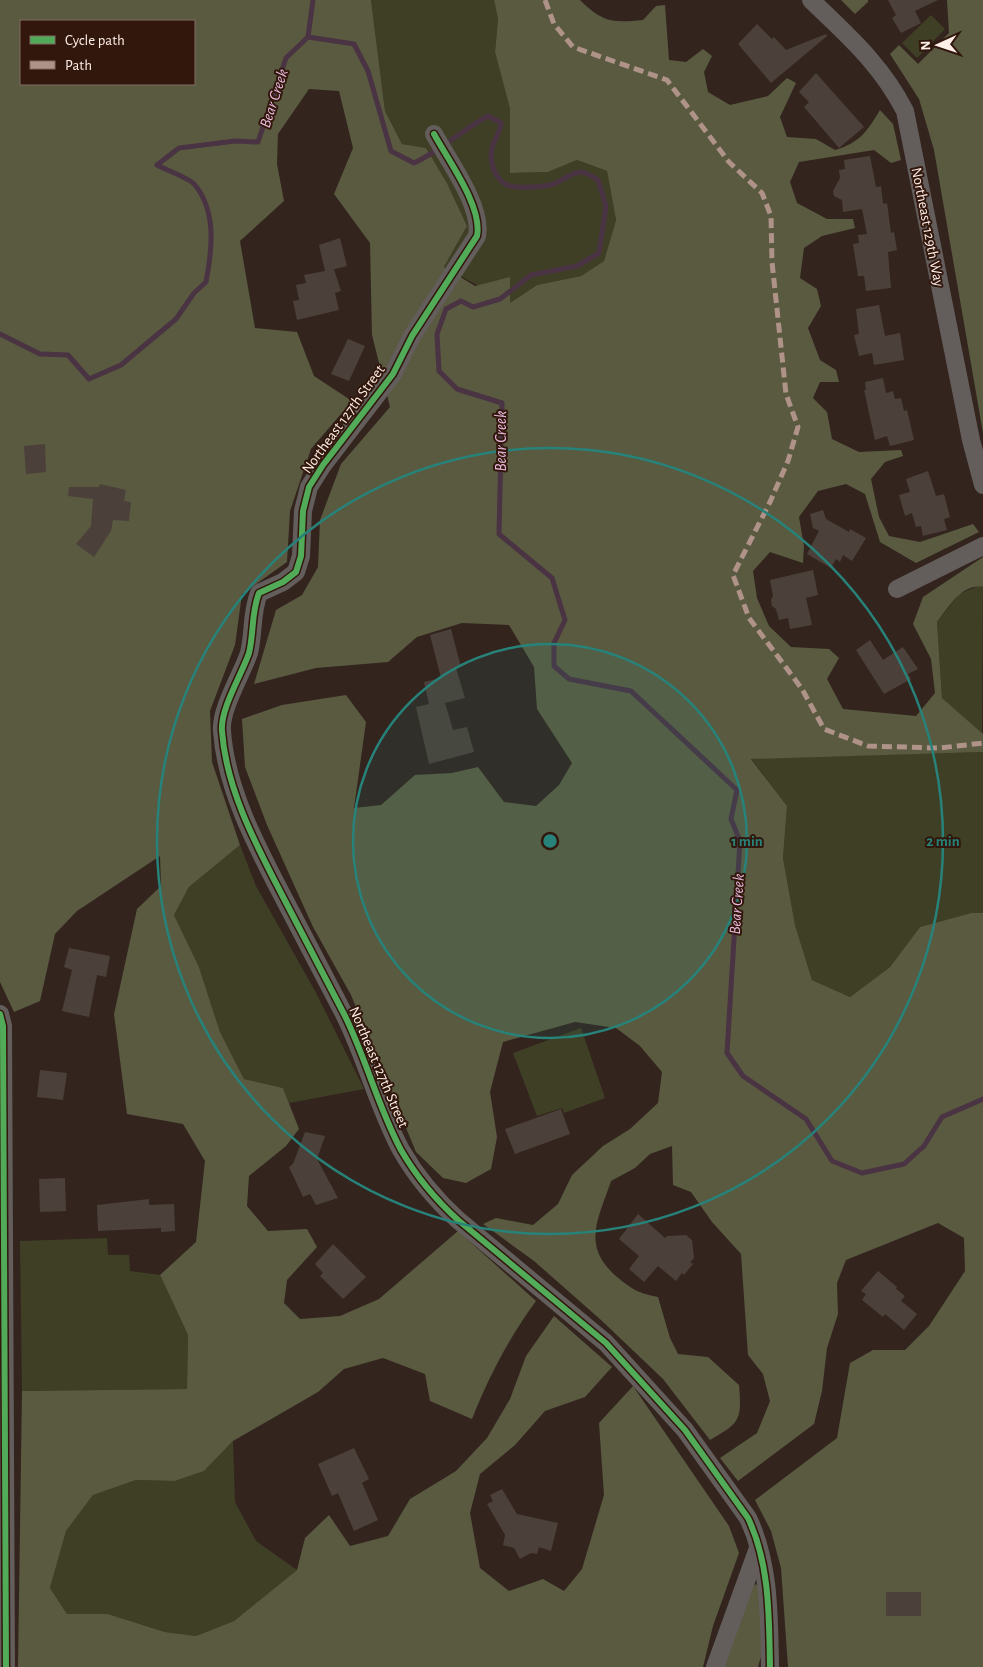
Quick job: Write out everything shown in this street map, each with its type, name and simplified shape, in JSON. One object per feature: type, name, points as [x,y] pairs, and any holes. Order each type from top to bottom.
[{"type":"street","name":"Northeast 129th Way","points":[[811,0],[877,65],[894,89],[905,111],[971,440],[983,485]]},
{"type":"street","name":"Northeast 127th Street","points":[[434,134],[477,217],[477,236],[441,289],[392,374],[323,465],[309,488],[303,511],[301,556],[296,572],[283,582],[259,594],[254,606],[249,651],[230,696],[222,729],[235,791],[258,849],[345,1016],[402,1150],[436,1200],[606,1343],[638,1376],[685,1430],[735,1499],[754,1531],[765,1576],[769,1605],[770,1667]]},
{"type":"street","points":[[896,589],[983,546]]},
{"type":"street","points":[[0,1014],[3,1036],[6,1667]]},
{"type":"street","points":[[715,1667],[758,1548]]},
{"type":"shaded area","points":[[371,0],[494,0],[498,19],[495,52],[510,109],[510,173],[548,172],[577,160],[607,171],[616,220],[604,261],[581,276],[537,285],[510,303],[444,267],[467,226],[447,183],[426,148],[402,144],[385,111]]},
{"type":"shaded area","points":[[931,15],[945,29],[917,58],[902,43]]},
{"type":"shaded area","points":[[978,586],[983,587],[982,734],[942,698],[937,622],[959,594]]},
{"type":"shaded area","points":[[983,752],[983,913],[971,913],[920,927],[890,967],[850,997],[812,980],[795,925],[783,858],[787,806],[751,758]]},
{"type":"shaded area","points":[[240,845],[256,886],[315,991],[364,1089],[289,1103],[283,1088],[244,1079],[220,1032],[199,967],[174,915],[189,887]]},
{"type":"shaded area","points":[[581,1028],[605,1098],[564,1113],[562,1108],[537,1116],[513,1053]]},
{"type":"shaded area","points":[[107,1238],[108,1255],[129,1255],[130,1271],[160,1275],[188,1335],[187,1389],[22,1391],[20,1241]]},
{"type":"shaded area","points":[[233,1441],[235,1502],[256,1541],[297,1570],[234,1621],[196,1636],[165,1632],[108,1614],[67,1614],[50,1588],[66,1531],[93,1495],[136,1480],[175,1481],[204,1471]]},
{"type":"green space","points":[[0,0],[371,0],[385,111],[402,144],[426,148],[447,183],[467,226],[444,267],[475,286],[510,277],[510,303],[537,285],[581,276],[604,261],[616,220],[607,171],[577,160],[548,172],[510,173],[510,109],[495,52],[498,19],[494,0],[580,0],[601,17],[615,21],[643,20],[656,6],[665,5],[669,60],[686,62],[703,49],[712,56],[704,72],[708,92],[730,105],[768,96],[787,78],[796,83],[780,117],[787,137],[816,139],[835,150],[850,144],[862,136],[880,110],[893,124],[901,160],[891,163],[874,150],[799,162],[790,182],[797,203],[827,219],[853,219],[855,228],[822,236],[804,248],[800,278],[817,289],[821,306],[808,328],[820,360],[836,370],[839,382],[820,382],[813,398],[827,412],[832,439],[859,452],[901,450],[903,456],[885,462],[871,479],[879,517],[889,536],[920,542],[973,524],[979,532],[916,563],[880,542],[865,494],[846,484],[818,491],[799,517],[804,546],[803,563],[770,552],[753,571],[757,598],[769,626],[791,647],[829,649],[839,658],[827,679],[843,709],[916,716],[935,693],[931,659],[913,624],[923,597],[983,557],[983,587],[968,589],[962,593],[937,622],[942,698],[983,734],[983,752],[751,759],[787,806],[783,858],[795,925],[812,980],[850,997],[890,967],[920,927],[971,913],[983,913],[983,1667],[788,1667],[781,1568],[771,1531],[755,1500],[837,1438],[850,1363],[873,1350],[905,1350],[929,1326],[965,1271],[964,1238],[938,1223],[846,1260],[837,1283],[838,1314],[827,1348],[822,1391],[814,1424],[738,1481],[720,1458],[757,1433],[770,1401],[763,1374],[748,1355],[741,1254],[712,1222],[691,1192],[673,1185],[672,1146],[650,1154],[635,1168],[611,1181],[598,1220],[596,1243],[599,1254],[606,1266],[617,1277],[636,1290],[658,1297],[670,1338],[678,1354],[708,1357],[739,1385],[740,1406],[737,1419],[728,1429],[710,1440],[663,1379],[601,1320],[534,1261],[483,1224],[496,1218],[533,1225],[558,1204],[572,1175],[603,1146],[630,1129],[658,1103],[662,1072],[640,1046],[616,1028],[575,1022],[503,1042],[490,1092],[497,1137],[491,1169],[466,1183],[443,1178],[416,1152],[351,995],[313,927],[267,825],[245,767],[242,719],[282,705],[346,695],[366,722],[354,808],[381,805],[415,775],[452,773],[478,767],[504,802],[536,806],[559,785],[572,763],[537,709],[534,667],[509,625],[462,623],[417,637],[388,662],[316,668],[254,684],[276,610],[302,595],[318,567],[320,520],[341,464],[390,407],[372,335],[370,243],[334,194],[353,148],[339,91],[309,89],[278,134],[277,164],[284,201],[240,241],[255,328],[297,332],[314,376],[352,401],[311,449],[290,511],[287,562],[242,594],[235,645],[210,711],[212,762],[240,845],[189,887],[174,915],[199,967],[220,1032],[244,1079],[283,1088],[299,1129],[286,1146],[249,1176],[247,1206],[268,1231],[307,1229],[317,1247],[287,1280],[284,1303],[300,1319],[340,1316],[379,1299],[458,1231],[536,1301],[500,1358],[472,1419],[430,1401],[425,1374],[383,1358],[344,1369],[318,1392],[233,1441],[204,1471],[175,1481],[136,1480],[93,1495],[66,1531],[50,1588],[67,1614],[108,1614],[165,1632],[196,1636],[234,1621],[297,1570],[305,1538],[329,1515],[350,1546],[388,1536],[410,1499],[456,1471],[487,1438],[510,1399],[526,1356],[554,1316],[612,1367],[585,1397],[545,1411],[515,1445],[480,1474],[470,1513],[480,1568],[509,1591],[543,1579],[564,1591],[582,1569],[604,1495],[599,1423],[633,1386],[729,1526],[739,1553],[713,1626],[703,1667],[18,1667],[22,1391],[187,1389],[188,1335],[160,1275],[196,1242],[205,1161],[183,1124],[127,1114],[114,1014],[137,909],[161,886],[160,856],[77,911],[55,934],[40,1001],[14,1012],[0,982]]},
{"type":"green space","points":[[841,0],[868,0],[868,2],[855,14]]},
{"type":"green space","points":[[947,0],[983,0],[983,433],[934,150],[919,99],[890,54],[899,45],[918,64],[949,33]]},
{"type":"green space","points":[[756,1584],[760,1589],[762,1653],[758,1667],[723,1667],[748,1589]]},
{"type":"building","points":[[888,0],[938,0],[915,11],[921,23],[901,33],[892,18],[896,15]]},
{"type":"building","points":[[757,24],[772,39],[774,37],[786,50],[826,34],[827,36],[771,83],[738,44]]},
{"type":"building","points":[[816,73],[864,127],[839,148],[804,107],[809,102],[799,92]]},
{"type":"building","points":[[870,156],[876,187],[881,186],[883,204],[887,203],[891,233],[894,232],[897,250],[888,252],[891,288],[866,291],[864,276],[858,276],[853,244],[859,243],[858,235],[867,234],[862,209],[843,212],[842,200],[834,196],[833,191],[840,178],[839,170],[845,169],[844,160]]},
{"type":"building","points":[[340,238],[347,266],[334,269],[341,291],[335,293],[339,310],[297,320],[293,301],[299,300],[296,285],[306,283],[304,275],[325,271],[319,245]]},
{"type":"building","points":[[879,305],[885,336],[900,333],[904,360],[874,365],[872,353],[859,356],[854,335],[859,334],[856,309]]},
{"type":"building","points":[[348,339],[365,346],[349,381],[331,374]]},
{"type":"building","points":[[883,378],[886,393],[893,391],[895,399],[901,398],[904,411],[907,410],[914,440],[890,446],[887,436],[875,440],[864,390],[866,390],[865,382]]},
{"type":"building","points":[[45,444],[46,472],[26,474],[24,446]]},
{"type":"building","points":[[928,471],[936,496],[944,494],[950,517],[944,519],[947,530],[923,536],[921,526],[916,527],[912,513],[905,516],[899,495],[910,492],[906,479]]},
{"type":"building","points":[[100,484],[126,490],[124,501],[131,502],[129,521],[113,520],[111,531],[94,557],[76,544],[91,526],[93,499],[68,496],[69,487],[99,487]]},
{"type":"building","points":[[823,510],[826,519],[849,532],[850,529],[866,538],[852,561],[843,555],[840,562],[836,559],[831,568],[807,554],[819,531],[813,528],[810,514]]},
{"type":"building","points":[[813,570],[818,595],[806,598],[812,625],[790,629],[788,618],[779,620],[776,609],[772,606],[771,600],[773,596],[770,580]]},
{"type":"building","points":[[451,629],[461,667],[456,668],[465,698],[445,703],[453,730],[467,727],[474,752],[429,764],[416,707],[429,704],[424,682],[441,678],[430,635]]},
{"type":"building","points":[[870,640],[883,660],[903,647],[918,669],[908,674],[911,679],[884,694],[856,650]]},
{"type":"building","points":[[69,948],[110,956],[106,977],[97,975],[89,1017],[62,1011],[72,970],[64,967]]},
{"type":"building","points":[[40,1070],[67,1073],[63,1100],[37,1097]]},
{"type":"building","points":[[561,1109],[570,1134],[515,1154],[505,1129]]},
{"type":"building","points":[[305,1132],[325,1136],[317,1159],[338,1198],[316,1205],[310,1194],[303,1197],[289,1167],[293,1164]]},
{"type":"building","points":[[65,1178],[66,1211],[40,1212],[39,1179]]},
{"type":"building","points":[[149,1199],[149,1205],[174,1204],[175,1231],[161,1232],[161,1228],[98,1231],[97,1205]]},
{"type":"building","points":[[638,1214],[665,1238],[667,1236],[686,1235],[692,1240],[694,1258],[690,1262],[693,1264],[676,1281],[658,1266],[644,1282],[629,1269],[639,1256],[619,1239]]},
{"type":"building","points":[[333,1244],[366,1277],[343,1299],[320,1276],[323,1273],[315,1264]]},
{"type":"building","points":[[878,1271],[897,1287],[896,1289],[905,1296],[901,1301],[917,1314],[904,1330],[885,1314],[883,1317],[862,1300],[866,1294],[861,1291]]},
{"type":"building","points":[[354,1448],[369,1479],[362,1483],[378,1520],[354,1531],[338,1493],[332,1496],[318,1464]]},
{"type":"building","points":[[502,1489],[517,1514],[558,1523],[551,1551],[539,1547],[537,1554],[531,1553],[520,1559],[514,1548],[503,1545],[505,1535],[487,1504],[493,1501],[490,1495]]},
{"type":"building","points":[[886,1592],[921,1592],[921,1616],[886,1616]]},
{"type":"waterway","points":[[308,37],[313,0]]},
{"type":"waterway","name":"Bear Creek","points":[[0,334],[40,354],[68,355],[89,379],[121,365],[176,319],[194,293],[206,282],[211,245],[210,219],[207,207],[195,185],[157,165],[179,148],[235,141],[258,142],[286,58],[308,37],[354,44],[368,71],[391,151],[414,163],[433,153],[488,116],[501,123],[491,151],[491,157],[495,172],[501,181],[507,185],[524,187],[546,186],[581,172],[598,180],[606,206],[599,253],[577,266],[531,275],[500,299],[473,307],[461,301],[446,309],[437,334],[439,371],[457,389],[502,403],[499,534],[552,578],[565,620],[554,643],[554,666],[569,679],[631,691],[737,790],[731,819],[740,841],[727,1053],[743,1076],[806,1119],[832,1161],[862,1173],[904,1164],[924,1146],[942,1117],[983,1099]]},
{"type":"marked path","points":[[545,0],[554,24],[573,47],[667,80],[729,162],[762,193],[771,216],[772,262],[786,394],[798,427],[788,461],[770,502],[733,575],[749,618],[802,689],[824,729],[868,746],[940,748],[983,743]]},
{"type":"cycle path","points":[[434,134],[470,198],[475,211],[477,236],[412,336],[393,374],[323,465],[309,487],[303,511],[301,556],[296,572],[283,582],[259,593],[256,600],[249,653],[224,712],[222,722],[229,773],[252,835],[344,1014],[393,1134],[413,1169],[434,1196],[458,1220],[606,1343],[685,1430],[748,1518],[761,1554],[767,1591],[770,1667]]},
{"type":"cycle path","points":[[0,1014],[3,1026],[6,1667]]}]
